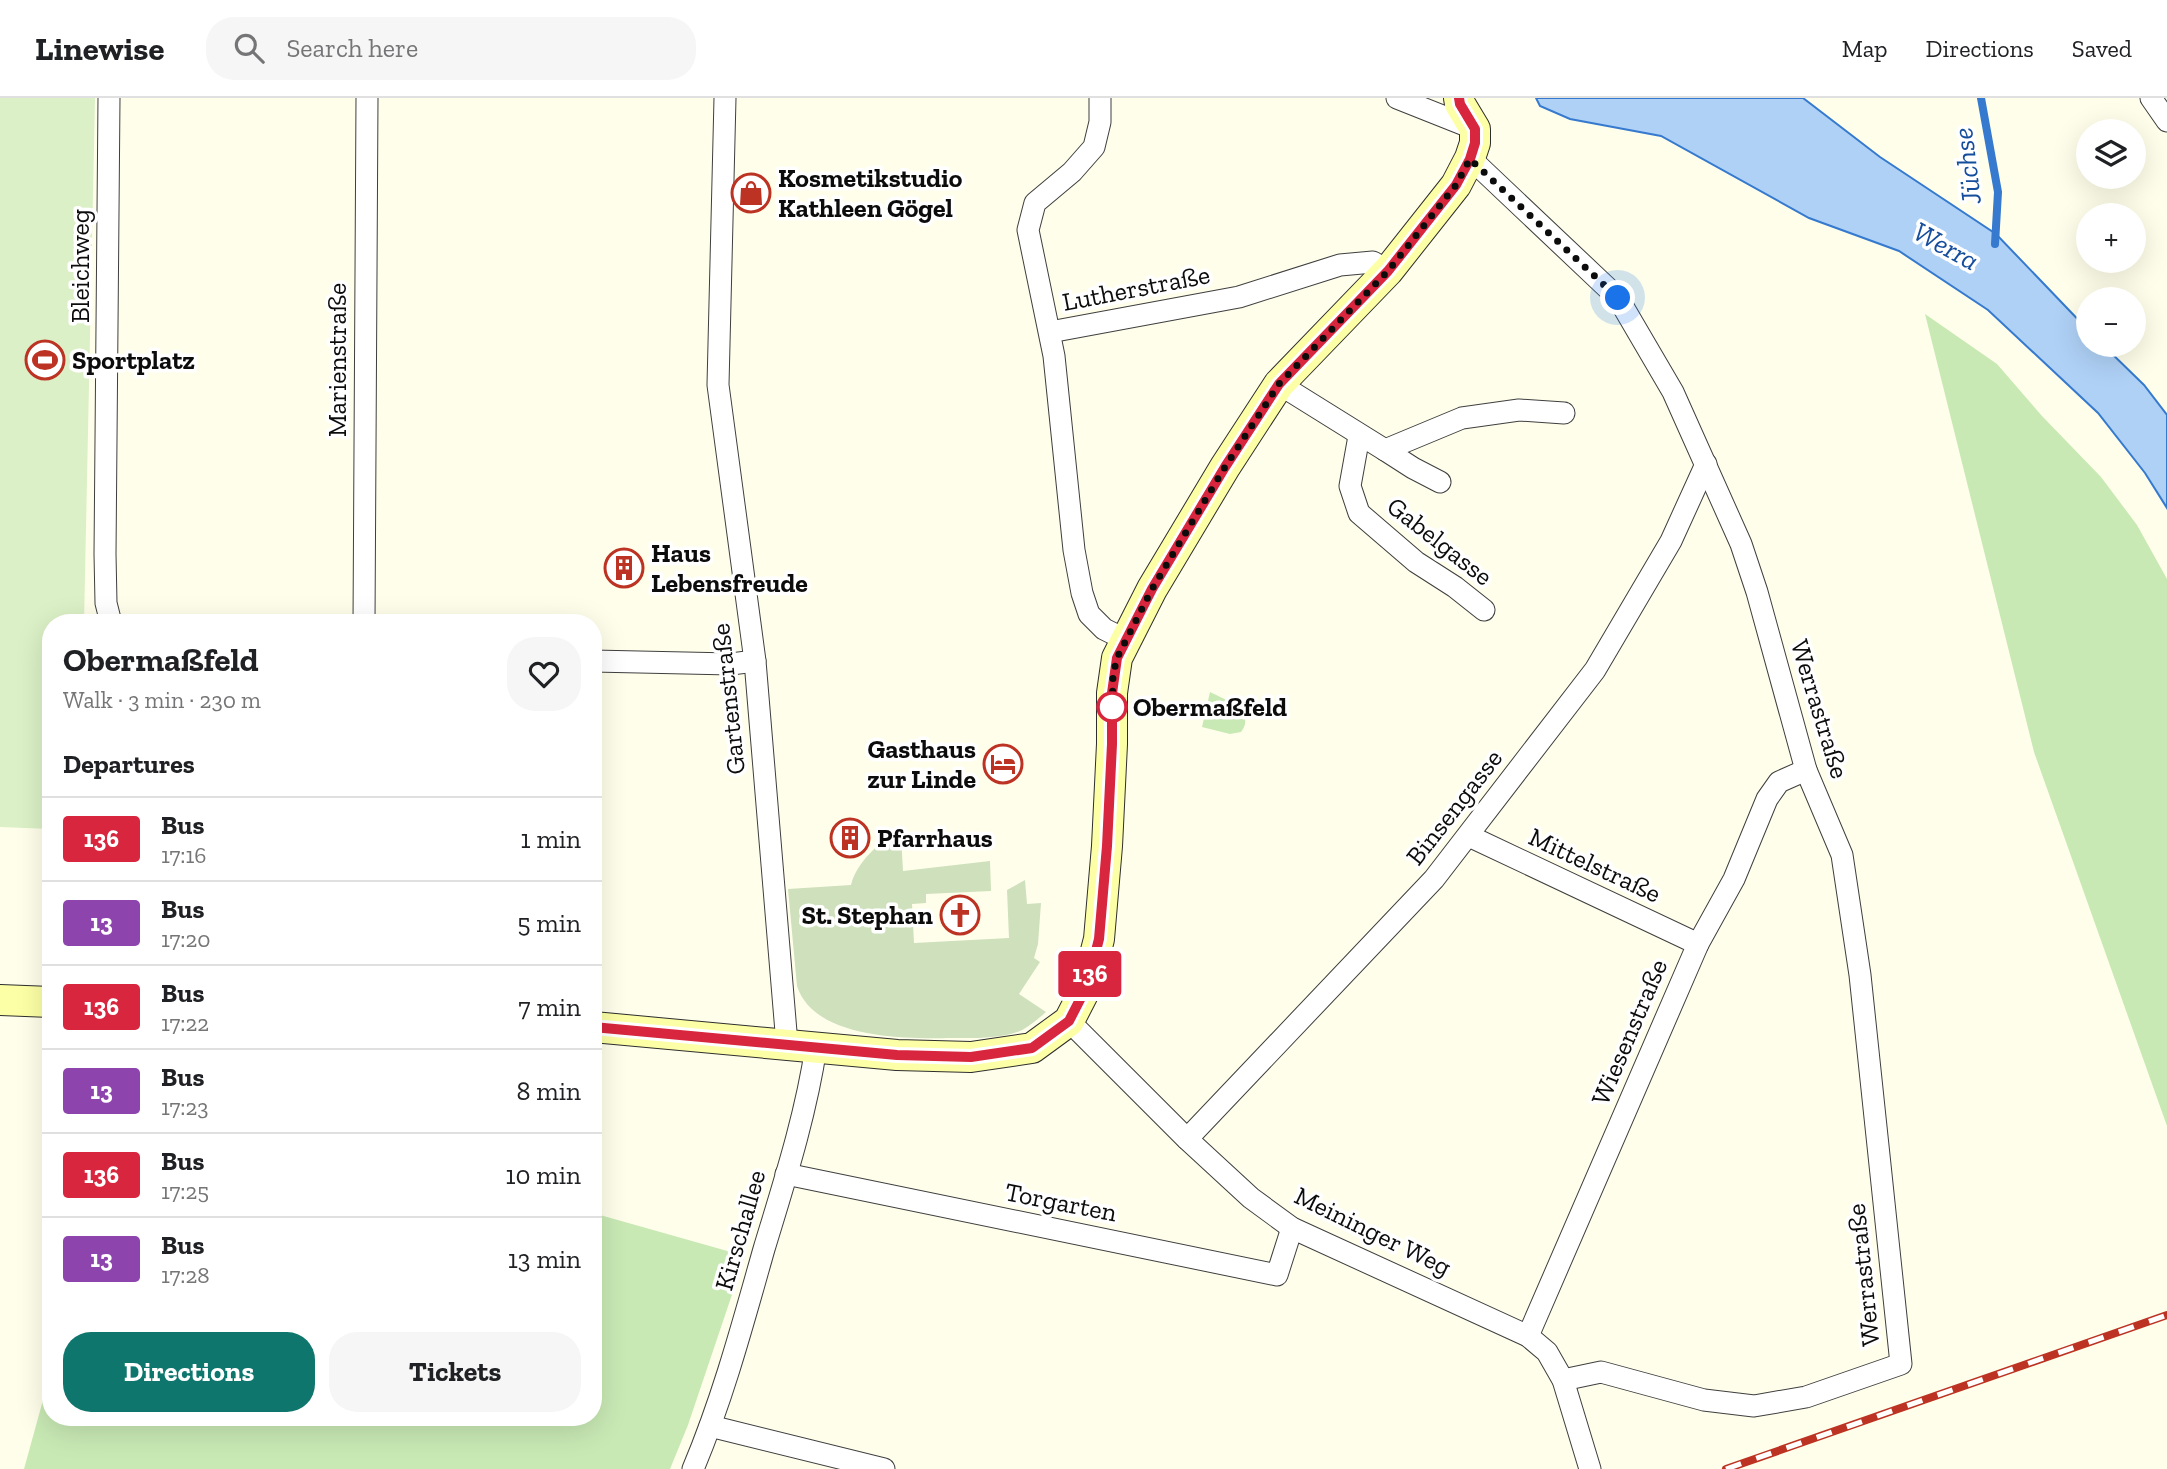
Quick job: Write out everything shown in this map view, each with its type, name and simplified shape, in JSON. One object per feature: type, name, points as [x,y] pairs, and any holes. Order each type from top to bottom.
[{"type":"main road","points":[[602,1028],[897,1055],[971,1057],[1032,1048],[1069,1021],[1087,986],[1099,939],[1107,846],[1113,675],[1117,658],[1152,589],[1225,467],[1279,384],[1388,271],[1456,185],[1475,143],[1475,129],[1459,98]]},
{"type":"main road","points":[[0,1000],[42,1002]]},
{"type":"street","name":"Bleichweg","points":[[109,98],[109,613]]},
{"type":"street","name":"Marienstraße","points":[[364,614],[367,98]]},
{"type":"street","name":"Gartenstraße","points":[[725,98],[718,385],[755,661],[801,1045]]},
{"type":"street","points":[[1050,332],[1028,230],[1035,203],[1072,173],[1094,147],[1100,122],[1100,98]]},
{"type":"street","points":[[1397,98],[1475,129]]},
{"type":"street","points":[[2151,98],[2167,121]]},
{"type":"street","name":"Werrastraße","points":[[1470,159],[1618,298],[1674,393],[1741,544],[1757,592],[1806,770],[1842,855],[1860,975],[1901,1364],[1806,1397],[1754,1406],[1704,1400],[1601,1371],[1563,1380]]},
{"type":"street","name":"Lutherstraße","points":[[1126,640],[1104,629],[1090,614],[1082,593],[1074,550],[1066,455],[1050,332],[1239,297],[1340,265],[1373,262],[1388,271]]},
{"type":"street","name":"Gabelgasse","points":[[1279,384],[1359,436],[1440,482]]},
{"type":"street","points":[[1385,450],[1462,418],[1519,410],[1564,413]]},
{"type":"street","name":"Gabelgasse","points":[[1359,436],[1350,486],[1359,513],[1416,562],[1484,610]]},
{"type":"street","name":"Binsengasse","points":[[1187,1139],[1434,879],[1469,836],[1595,670],[1671,541],[1706,464]]},
{"type":"street","points":[[602,661],[731,664],[755,661]]},
{"type":"street","name":"Wiesenstraße","points":[[1528,1335],[1698,944],[1734,879],[1767,799],[1779,782],[1806,770]]},
{"type":"street","name":"Mittelstraße","points":[[1469,836],[1698,944]]},
{"type":"street","name":"Meininger Weg","points":[[1069,1021],[1187,1139],[1251,1198],[1292,1228],[1528,1335],[1547,1352],[1563,1380],[1590,1469]]},
{"type":"street","name":"Kirschallee","points":[[693,1469],[710,1426],[786,1174],[813,1068],[801,1045]]},
{"type":"street","name":"Torgarten","points":[[786,1174],[1277,1275],[1292,1228]]},
{"type":"street","points":[[710,1426],[884,1469]]},
{"type":"green space","name":"Sportplatz","points":[[0,98],[95,98],[84,614],[42,614],[42,829],[0,827]]},
{"type":"green space","points":[[1925,314],[1997,364],[2042,416],[2101,477],[2137,525],[2167,579],[2167,1126],[2034,752]]},
{"type":"green space","points":[[1210,692],[1231,703],[1242,713],[1245,725],[1241,732],[1230,734],[1202,727]]},
{"type":"green space","points":[[898,829],[901,835],[903,871],[990,861],[991,891],[926,894],[926,903],[912,904],[914,943],[1009,938],[1007,890],[1025,880],[1027,904],[1041,903],[1038,944],[1034,958],[1040,962],[1019,994],[1046,1012],[1027,1027],[1012,1034],[986,1037],[887,1036],[841,1026],[822,1017],[807,1003],[797,986],[788,889],[851,885],[863,861]]},
{"type":"green space","points":[[602,1216],[745,1256],[688,1425],[670,1469],[24,1469],[42,1404],[42,1426],[602,1426]]},
{"type":"water","name":"Werra","points":[[1536,98],[1803,98],[1880,157],[1996,234],[2076,317],[2076,357],[2115,357],[2144,385],[2167,415],[2167,508],[2145,473],[2098,413],[1988,310],[1899,251],[1809,218],[1661,136],[1570,119],[1540,106]]},
{"type":"waterway","name":"Jüchse","points":[[1981,98],[1998,192],[1995,244]]},
{"type":"railway","points":[[1726,1469],[2167,1315]]},
{"type":"bus line","name":"136","points":[[602,1028],[897,1055],[971,1057],[1032,1048],[1069,1021],[1087,986],[1099,939],[1107,846],[1113,675],[1117,658],[1152,589],[1225,467],[1279,384],[1388,271],[1456,185],[1475,143],[1475,129],[1459,98]]},
{"type":"place","name":"Kosmetikstudio Kathleen Gögel","points":[[751,193]]},
{"type":"place","name":"Sportplatz","points":[[45,360]]},
{"type":"place","name":"Haus Lebensfreude","points":[[624,568]]},
{"type":"place","name":"Obermaßfeld","points":[[1112,707]]},
{"type":"place","name":"Gasthaus zur Linde","points":[[1003,764]]},
{"type":"place","name":"Pfarrhaus","points":[[850,838]]},
{"type":"place","name":"St. Stephan","points":[[960,915]]},
{"type":"route","points":[[1112,707],[1112,718],[1113,675],[1117,658],[1152,589],[1254,421],[1279,384],[1388,271],[1456,185],[1470,159],[1618,298]]}]
